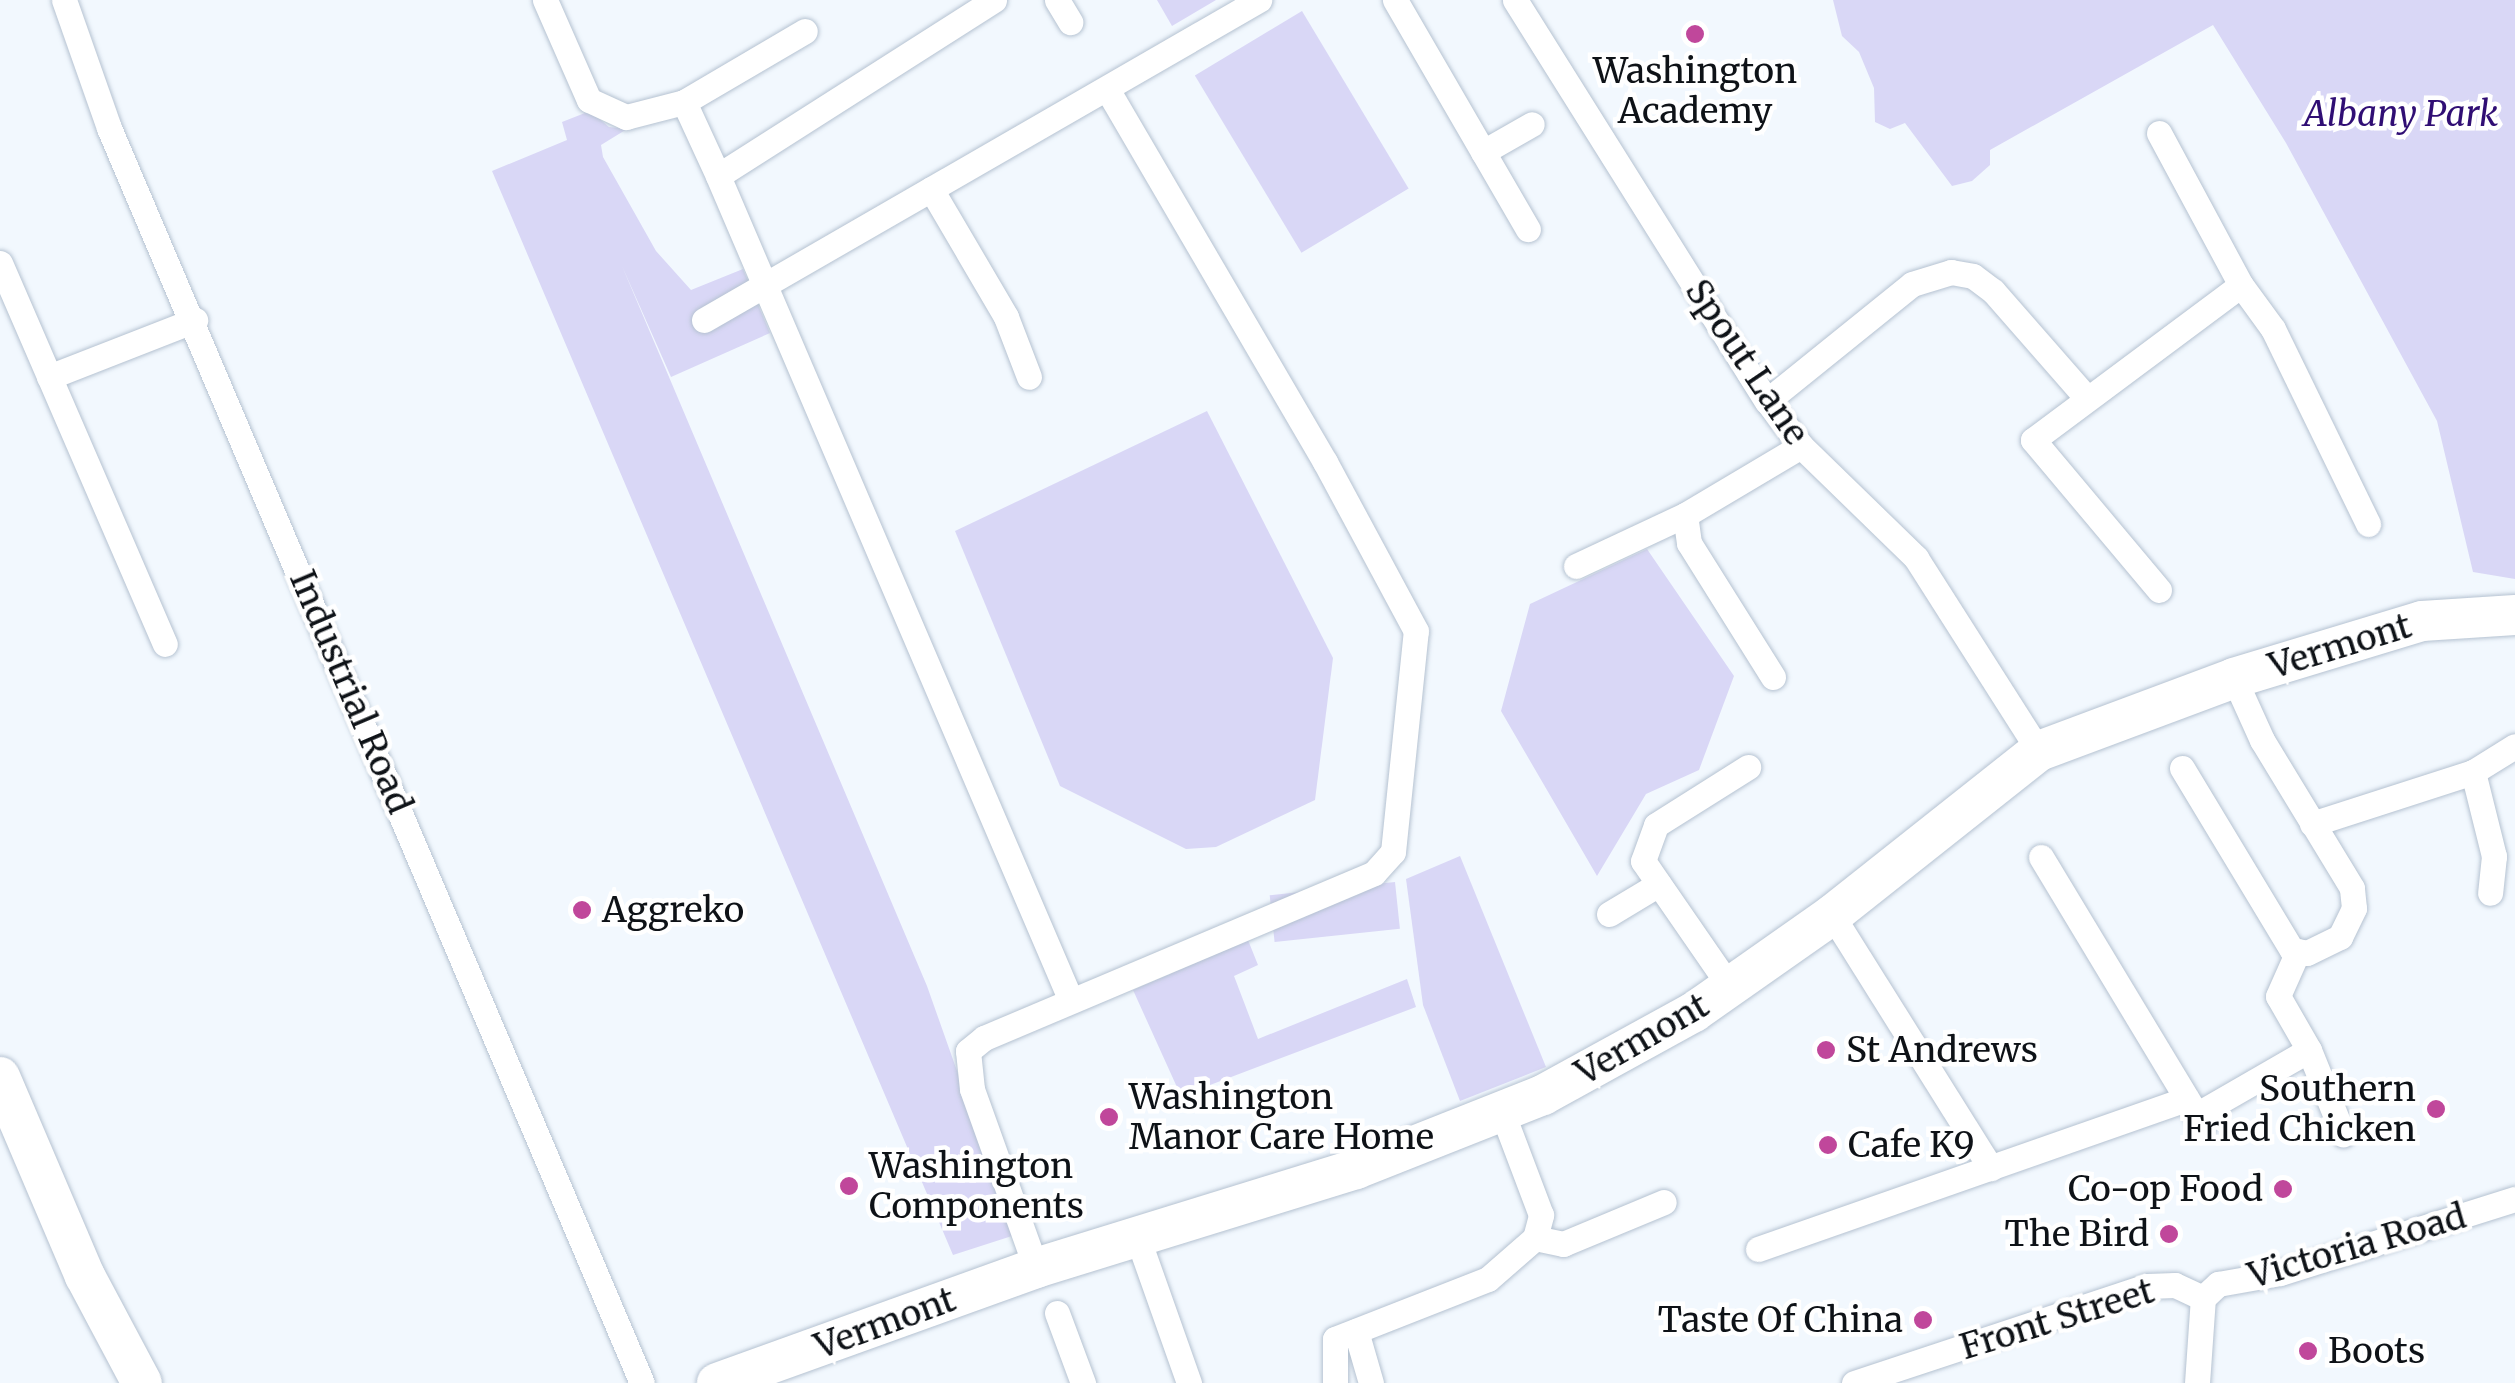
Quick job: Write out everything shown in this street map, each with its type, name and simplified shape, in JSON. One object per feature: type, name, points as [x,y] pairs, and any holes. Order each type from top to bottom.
[{"type":"main road","name":"Vermont","points":[[717,1383],[1036,1268],[1356,1169],[1543,1095],[1730,987],[1832,915],[2039,751],[2234,678],[2422,620],[2515,615]]},
{"type":"main road","points":[[0,1076],[85,1276],[142,1383]]},
{"type":"street","name":"Industrial Road","points":[[64,0],[109,128],[194,320],[642,1383]]},
{"type":"street","points":[[545,0],[594,105],[626,117],[684,102],[805,31]]},
{"type":"street","points":[[718,176],[994,0]]},
{"type":"street","points":[[704,320],[1259,0]]},
{"type":"street","points":[[1395,0],[1528,229]]},
{"type":"street","name":"Spout Lane","points":[[1515,0],[1767,401],[1801,446],[1916,558],[2039,751]]},
{"type":"street","points":[[1036,1268],[965,1064],[968,1050],[984,1038],[1374,872],[1393,852],[1416,631],[1325,462],[1107,89]]},
{"type":"street","points":[[684,102],[1071,1001]]},
{"type":"street","points":[[1484,152],[1532,124]]},
{"type":"street","points":[[2158,133],[2241,285],[2273,329],[2368,524]]},
{"type":"street","points":[[931,189],[1006,317],[1029,377]]},
{"type":"street","points":[[0,263],[164,644]]},
{"type":"street","points":[[1767,401],[1912,284],[1951,272],[1973,276],[1993,291],[2085,396]]},
{"type":"street","points":[[2159,590],[2033,440],[2085,396],[2241,285]]},
{"type":"street","points":[[49,377],[194,320]]},
{"type":"street","points":[[1576,566],[1685,515],[1801,446]]},
{"type":"street","points":[[1685,515],[1688,543],[1773,677]]},
{"type":"street","points":[[2234,678],[2312,824],[2352,888],[2354,908],[2340,936],[2298,951],[2278,996],[2309,1050],[2343,1134]]},
{"type":"street","points":[[2312,824],[2473,772],[2515,746]]},
{"type":"street","points":[[1730,987],[1643,860],[1656,824],[1748,766]]},
{"type":"street","points":[[2182,768],[2298,951]]},
{"type":"street","points":[[2473,772],[2494,856],[2490,893]]},
{"type":"street","points":[[2041,857],[2195,1113]]},
{"type":"street","points":[[1610,914],[1659,884]]},
{"type":"street","points":[[1832,915],[1991,1168]]},
{"type":"street","points":[[1758,1248],[1991,1168],[2195,1113],[2309,1050]]},
{"type":"street","points":[[1336,1383],[1335,1338],[1488,1279],[1535,1238],[1541,1215],[1501,1109]]},
{"type":"street","name":"Victoria Road","points":[[2203,1298],[2218,1284],[2280,1273],[2515,1200]]},
{"type":"street","points":[[1535,1238],[1563,1244],[1664,1202]]},
{"type":"street","points":[[1137,1236],[1189,1383]]},
{"type":"street","name":"Front Street","points":[[1854,1383],[2147,1286],[2175,1285],[2203,1298]]},
{"type":"street","points":[[2197,1383],[2203,1298]]},
{"type":"street","points":[[1057,1313],[1083,1383]]},
{"type":"street","points":[[1356,1331],[1371,1383]]},
{"type":"green space","points":[[1157,0],[1216,0],[1172,26]]},
{"type":"green space","name":"Albany Park","points":[[1833,0],[2515,0],[2515,579],[2473,572],[2437,421],[2286,143],[2213,25],[1990,150],[1990,165],[1972,181],[1952,186],[1905,123],[1890,129],[1875,122],[1874,88],[1859,52],[1842,36]]},
{"type":"green space","points":[[1302,11],[1409,188],[1301,253],[1195,75]]},
{"type":"green space","points":[[590,111],[609,127],[627,129],[601,145],[603,157],[656,251],[691,290],[743,269],[770,333],[671,377],[622,266],[927,986],[1015,1235],[953,1255],[492,171],[567,140],[562,122]]},
{"type":"green space","points":[[1207,411],[1333,658],[1315,800],[1216,847],[1186,849],[1060,786],[955,531]]},
{"type":"green space","points":[[1647,549],[1734,676],[1699,770],[1646,794],[1597,876],[1501,711],[1530,604]]},
{"type":"green space","points":[[1460,856],[1546,1067],[1460,1101],[1423,1005],[1406,879]]},
{"type":"green space","points":[[1395,882],[1400,929],[1275,942],[1270,895]]},
{"type":"green space","points":[[1248,940],[1258,965],[1234,976],[1258,1039],[1407,979],[1416,1007],[1181,1096],[1133,990]]},
{"type":"place","name":"Washington Academy","points":[[1695,34]]},
{"type":"place","name":"Aggreko","points":[[582,910]]},
{"type":"place","name":"St Andrews","points":[[1826,1050]]},
{"type":"place","name":"Southern Fried Chicken","points":[[2436,1109]]},
{"type":"place","name":"Washington Manor Care Home","points":[[1109,1117]]},
{"type":"place","name":"Cafe K9","points":[[1828,1145]]},
{"type":"place","name":"Washington Components","points":[[849,1186]]},
{"type":"place","name":"Co-op Food","points":[[2283,1189]]},
{"type":"place","name":"The Bird","points":[[2169,1234]]},
{"type":"place","name":"Taste Of China","points":[[1923,1320]]},
{"type":"place","name":"Boots","points":[[2308,1351]]}]
